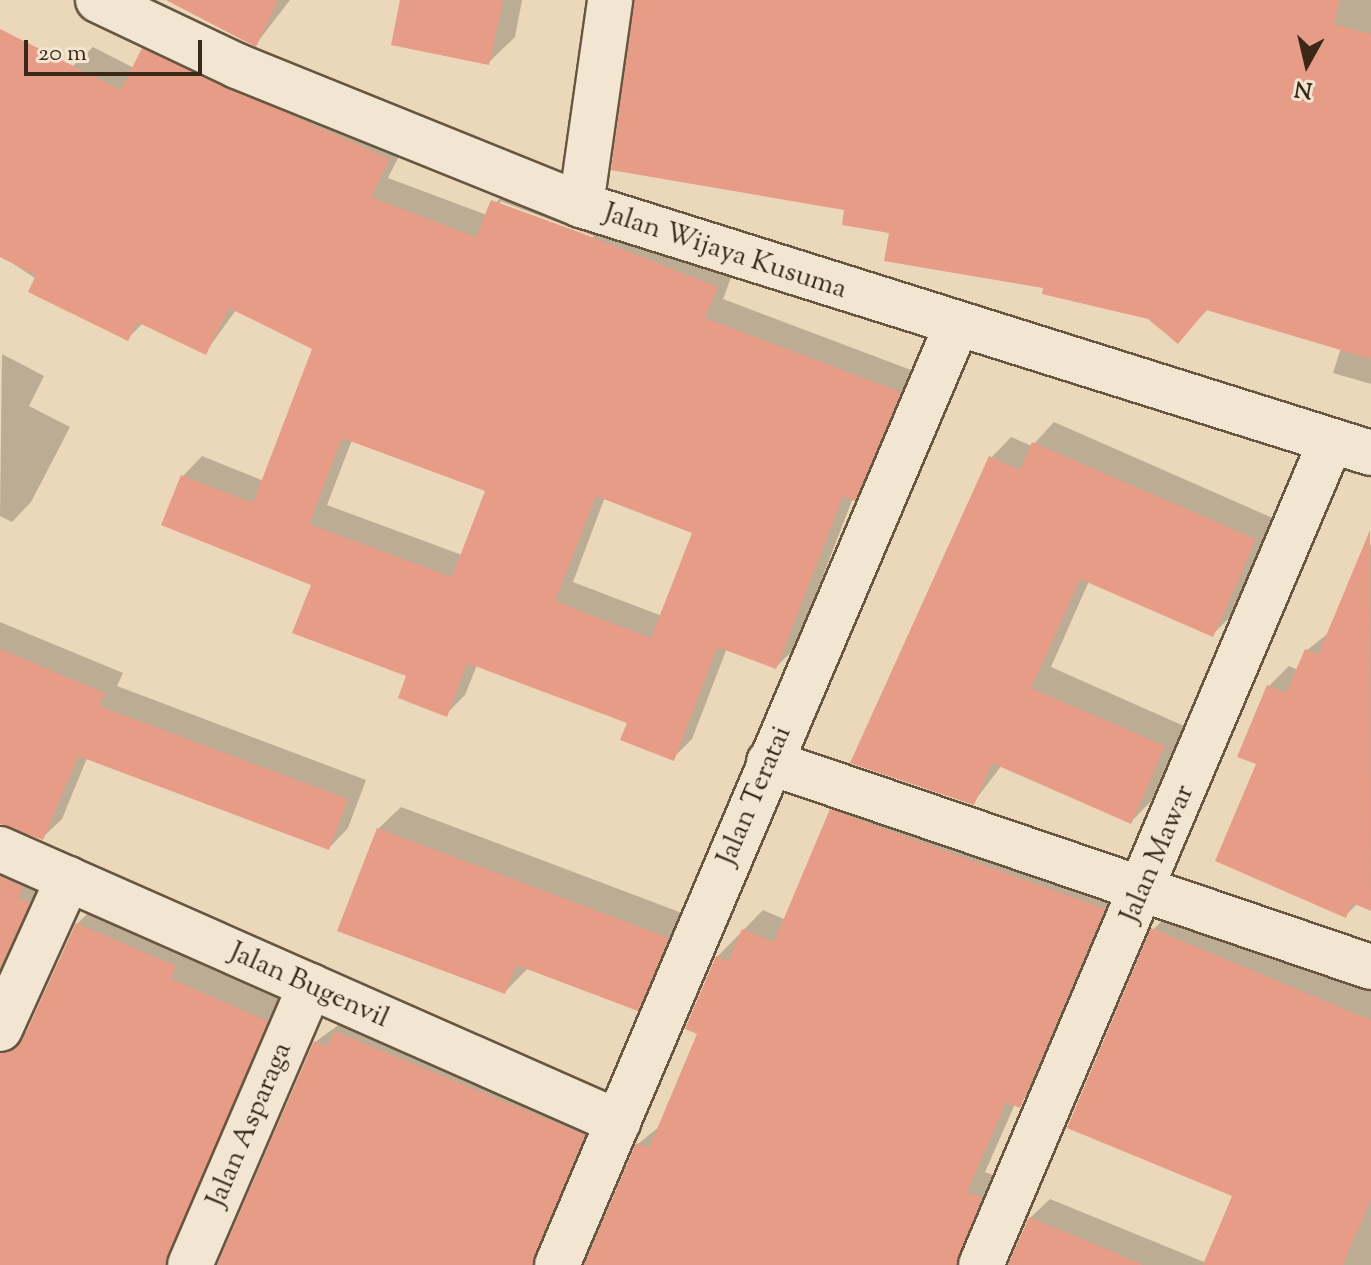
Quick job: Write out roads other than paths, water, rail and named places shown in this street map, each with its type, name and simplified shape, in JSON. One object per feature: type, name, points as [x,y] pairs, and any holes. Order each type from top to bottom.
[{"type":"street","name":"Jalan Wijaya Kusuma","points":[[98,0],[237,66],[581,205],[956,327],[1351,447]]},
{"type":"street","points":[[581,205],[610,0]]},
{"type":"street","name":"Jalan Teratai","points":[[557,1265],[956,327]]},
{"type":"street","name":"Jalan Mawar","points":[[981,1265],[1143,891],[1351,447]]},
{"type":"street","points":[[769,762],[1371,967]]},
{"type":"street","name":"Jalan Bugenvil","points":[[0,849],[618,1122]]},
{"type":"street","points":[[0,1029],[68,879]]},
{"type":"street","name":"Jalan Asparaga","points":[[190,1265],[310,986]]}]
